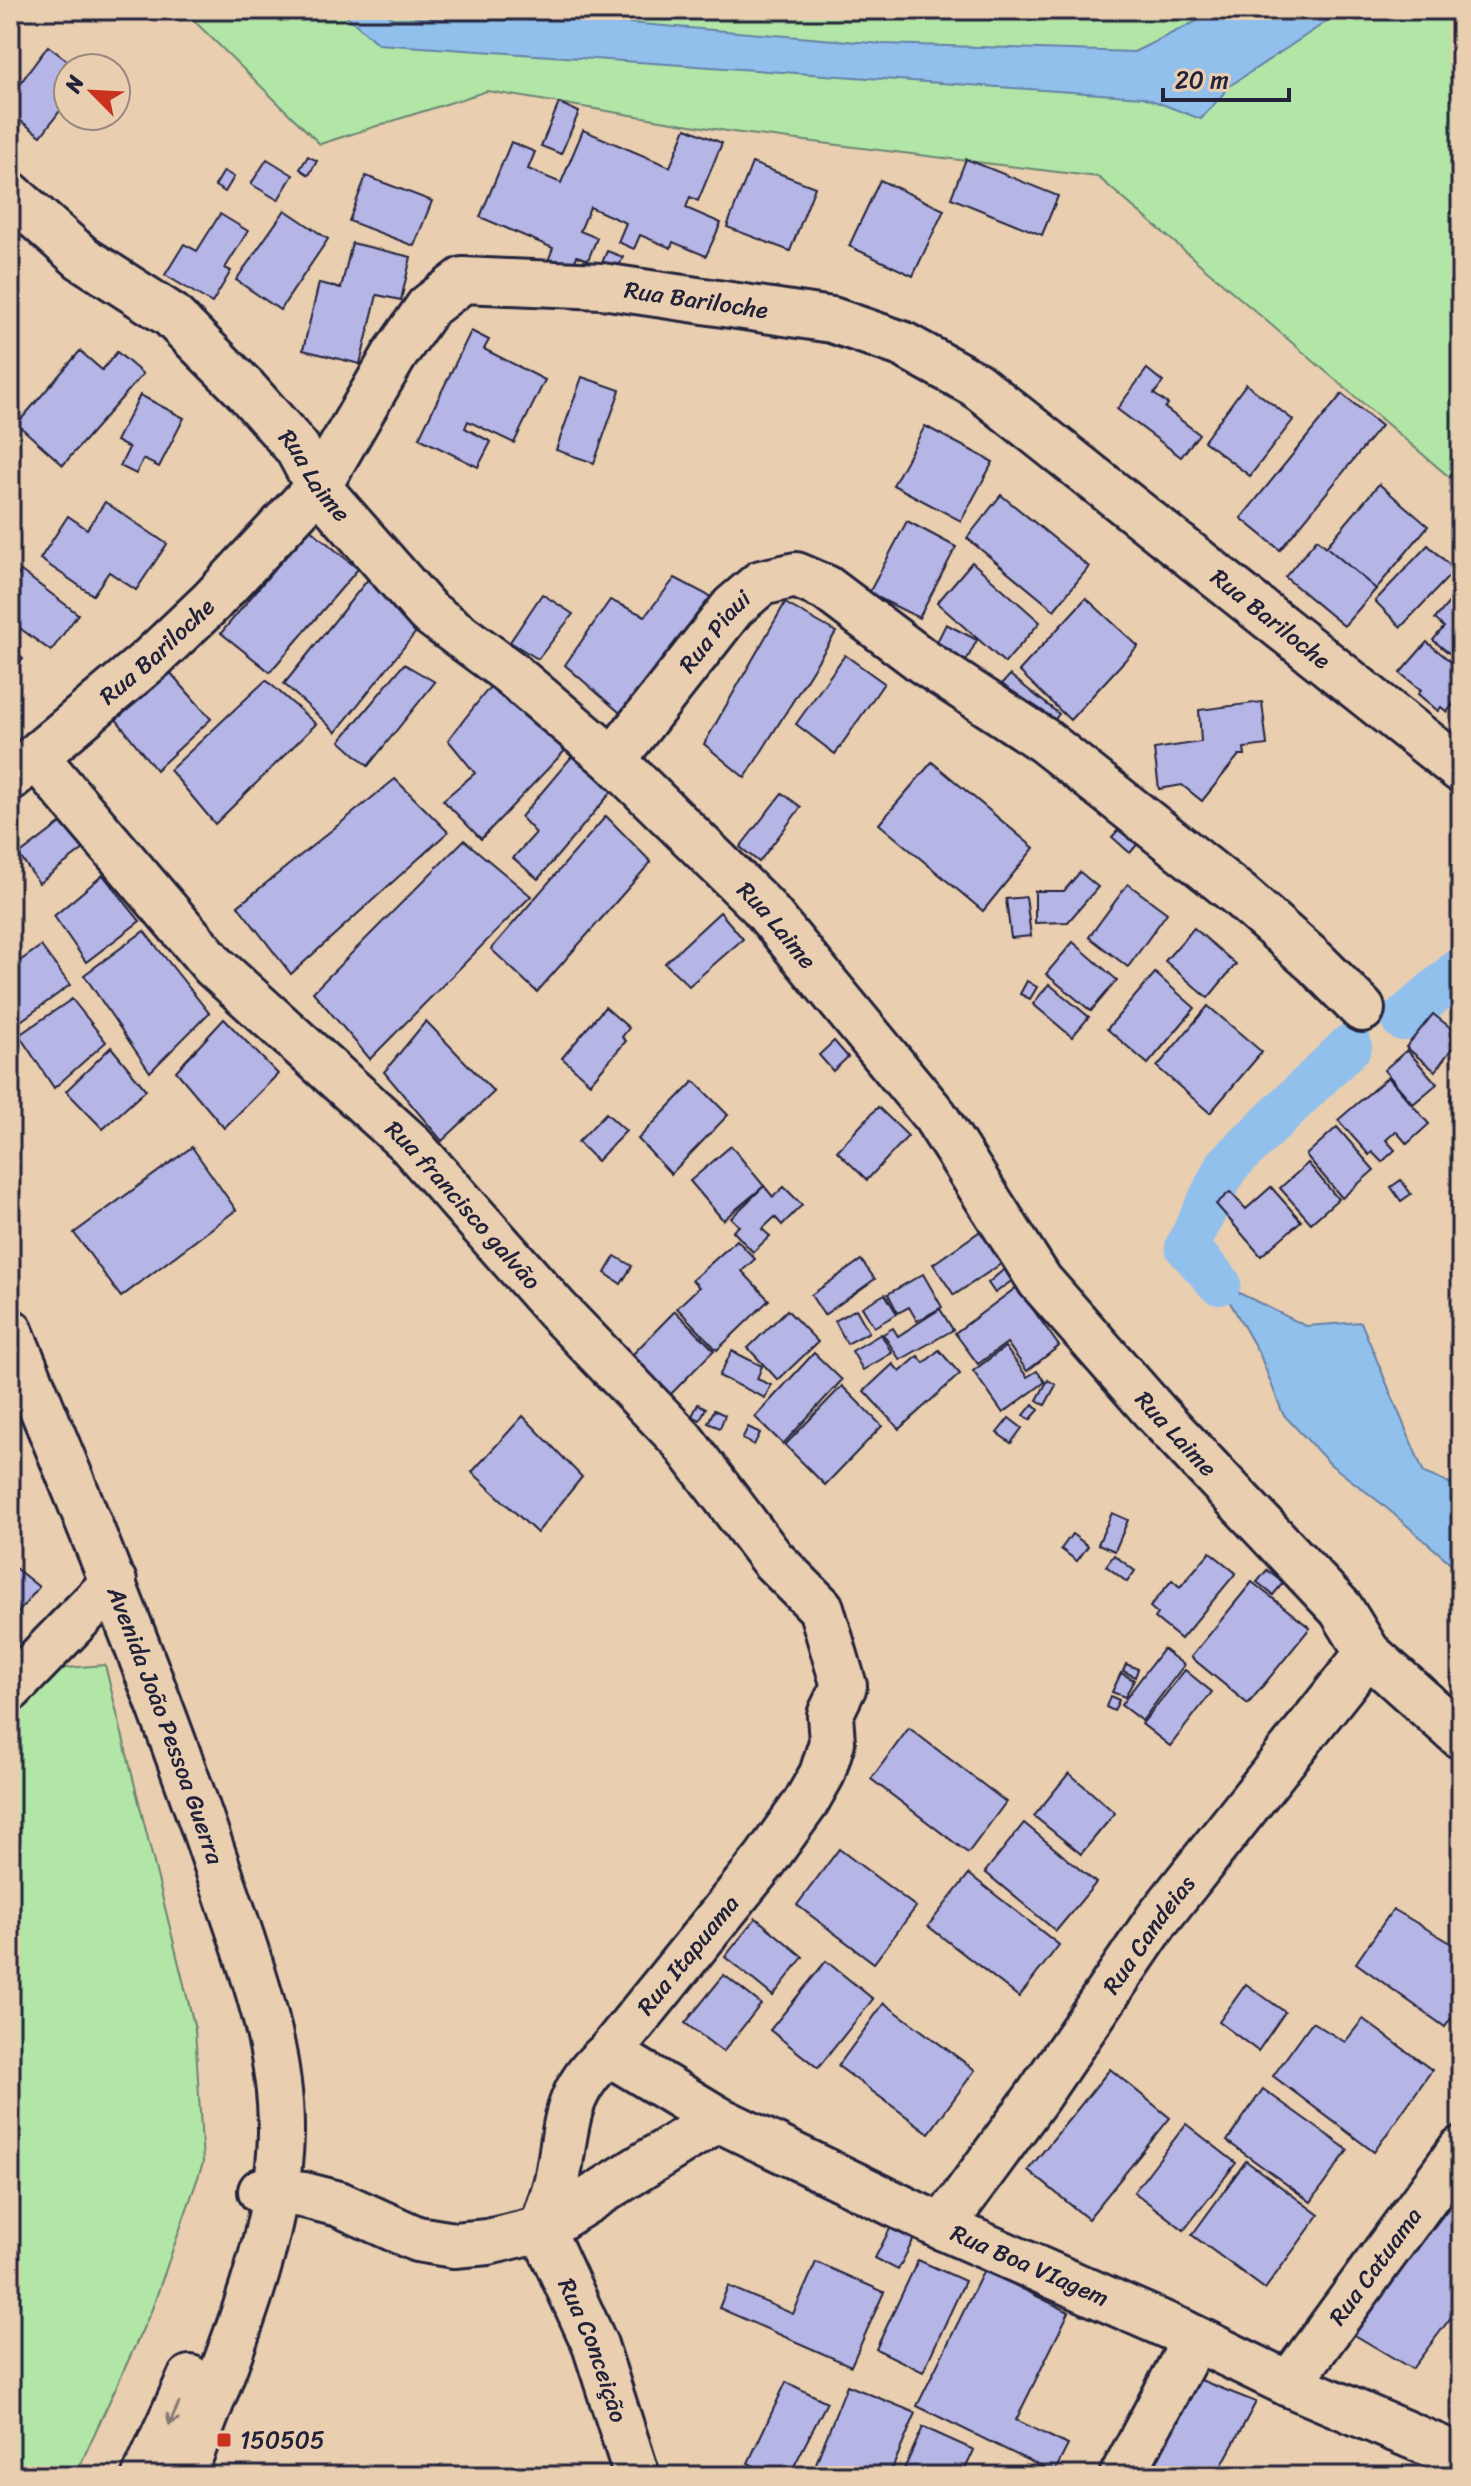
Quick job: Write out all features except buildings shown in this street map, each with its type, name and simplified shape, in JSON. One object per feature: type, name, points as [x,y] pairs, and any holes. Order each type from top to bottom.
[{"type":"street","name":"Rua Laime","points":[[10,194],[82,258],[171,315],[245,389],[297,448],[318,487],[428,612],[508,671],[613,760],[762,906],[935,1116],[1040,1281],[1156,1413],[1341,1609],[1368,1653],[1461,1736]]},
{"type":"street","name":"Rua Bariloche","points":[[23,767],[191,621],[318,487],[394,356],[428,307],[463,280],[602,286],[832,320],[902,344],[975,384],[1461,770]]},
{"type":"street","name":"Rua Piaui","points":[[613,760],[733,607],[761,583],[796,575],[826,588],[924,662],[1043,740],[1238,894],[1315,962],[1362,1009]]},
{"type":"street","name":"Rua francisco galvão","points":[[23,767],[214,966],[409,1143],[557,1310],[682,1440],[772,1559],[821,1608],[844,1686]]},
{"type":"street","name":"Avenida João Pessoa Guerra","points":[[10,1331],[114,1582],[200,1816],[259,1990],[275,2063],[281,2132],[243,2313],[183,2476]]},
{"type":"street","points":[[10,1689],[114,1582]]},
{"type":"street","name":"Rua Candeias","points":[[942,2227],[1037,2097],[1157,1920],[1368,1653]]},
{"type":"street","name":"Rua Itapuama","points":[[542,2229],[556,2183],[570,2106],[590,2070],[609,2053],[765,1860],[805,1804],[822,1774],[832,1742],[830,1715],[844,1686]]},
{"type":"street","name":"Rua Boa VIagem","points":[[609,2053],[718,2119],[942,2227],[1184,2333],[1289,2384],[1461,2457]]},
{"type":"street","points":[[269,2192],[304,2195],[339,2204],[417,2239],[442,2243],[488,2242],[542,2229],[718,2119]]},
{"type":"street","name":"Rua Catuama","points":[[1289,2384],[1461,2149]]},
{"type":"street","name":"Avenida João Pessoa Guerra","points":[[145,2476],[269,2192]]},
{"type":"street","name":"Rua Conceição","points":[[542,2229],[595,2345],[637,2476]]},
{"type":"street","points":[[1122,2476],[1187,2354],[1184,2333]]},
{"type":"green space","points":[[183,10],[1461,10],[1461,487],[1098,177],[733,132],[487,91],[320,144]]},
{"type":"green space","points":[[105,1665],[195,2029],[203,2163],[152,2309],[75,2476],[10,2476],[10,1707],[55,1669]]},
{"type":"water","points":[[340,10],[383,10],[392,18],[580,19],[883,44],[1134,52],[1219,10],[1344,10],[1231,85],[1201,119],[1143,97],[378,44]]},
{"type":"water","points":[[1219,1283],[1306,1326],[1361,1322],[1424,1473],[1461,1488],[1461,1572],[1330,1464],[1283,1414],[1260,1355]]},
{"type":"waterway","points":[[1403,1019],[1461,969]]},
{"type":"waterway","points":[[1219,1283],[1187,1247],[1226,1167],[1350,1046]]},
{"type":"place","name":"150505","points":[[224,2440]]}]
